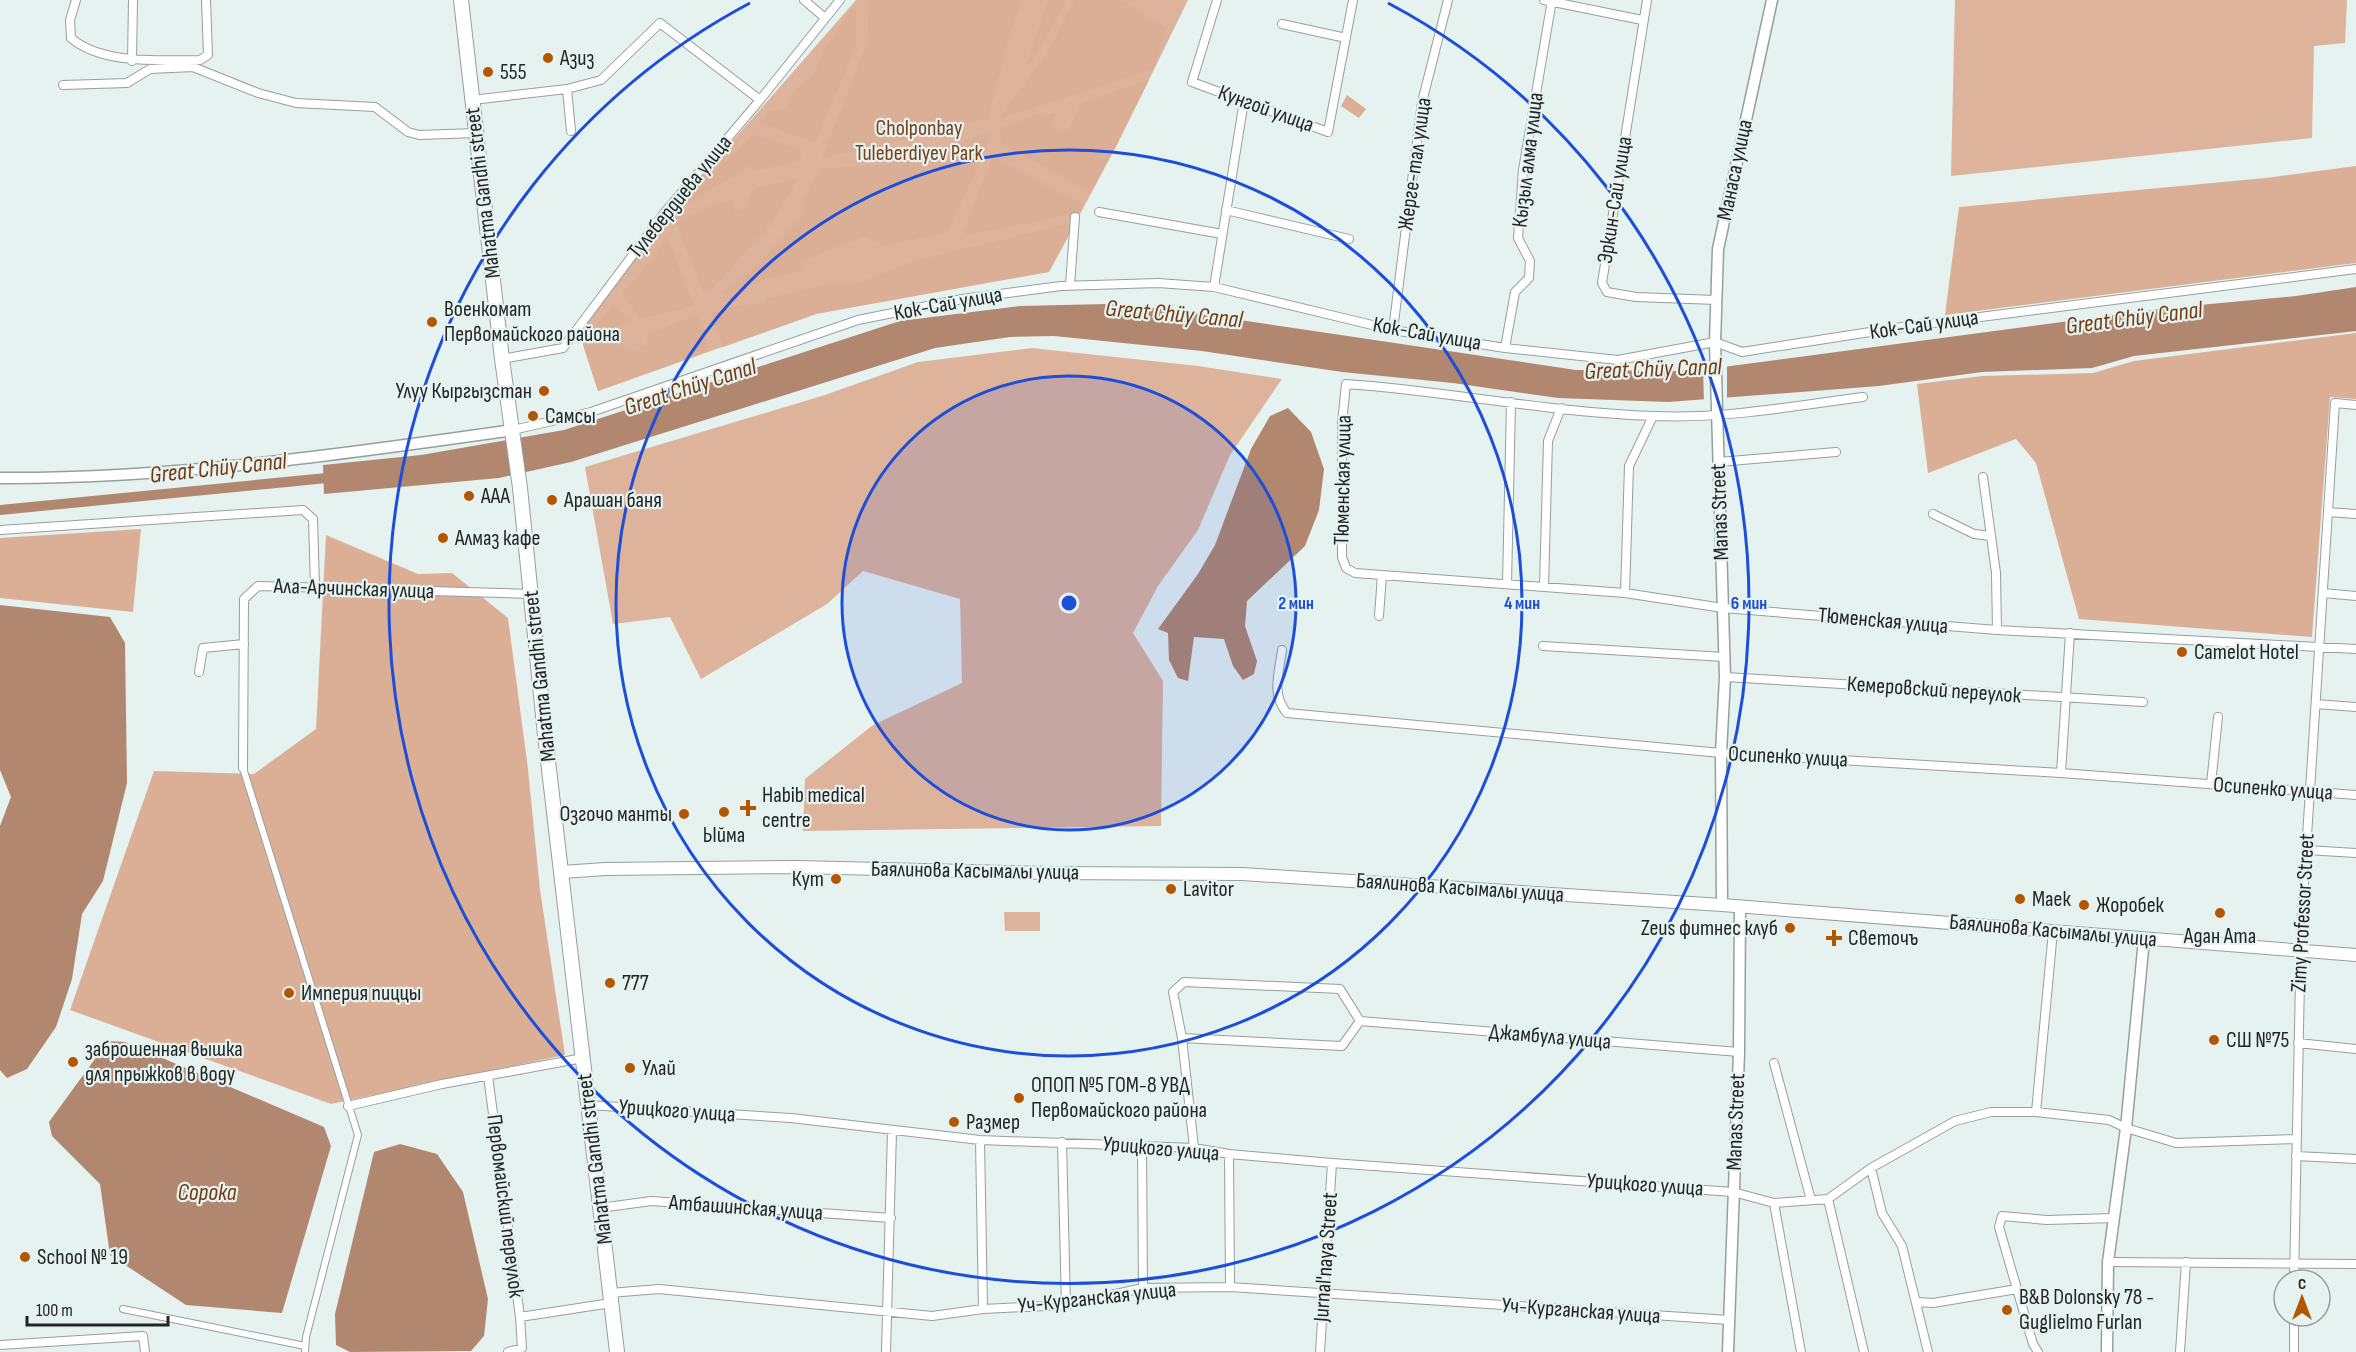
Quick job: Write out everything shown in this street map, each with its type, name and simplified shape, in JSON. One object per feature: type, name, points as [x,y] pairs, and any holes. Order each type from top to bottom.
[{"type":"main road","name":"Mahatma Gandhi street","points":[[461,0],[502,359],[520,488],[546,745],[617,1352]]},
{"type":"main road","name":"Баялинова Касымалы улица","points":[[562,872],[796,867],[1047,873],[1242,874],[1722,905],[2356,955]]},
{"type":"street","points":[[76,0],[70,20],[71,38],[78,44],[132,61],[200,60],[208,55],[207,0]]},
{"type":"street","points":[[132,61],[133,0]]},
{"type":"street","points":[[804,0],[825,18]]},
{"type":"street","name":"Тулебердиева улица","points":[[502,359],[563,348],[664,212],[760,100],[840,0]]},
{"type":"street","name":"Кунгой улица","points":[[1218,0],[1192,82],[1328,132],[1353,0]]},
{"type":"street","name":"Жерге-тал улица","points":[[1393,330],[1422,102],[1448,0]]},
{"type":"street","points":[[1549,0],[1642,20]]},
{"type":"street","name":"Кызыл алма улица","points":[[1505,348],[1515,292],[1529,278],[1530,261],[1518,238],[1523,170],[1549,0]]},
{"type":"street","name":"Эркин-Сай улица","points":[[1647,0],[1602,283],[1607,292],[1636,297],[1716,300]]},
{"type":"street","name":"Манаса улица","points":[[1715,358],[1718,249],[1772,0]]},
{"type":"street","points":[[472,100],[567,89],[601,80],[660,23],[760,100]]},
{"type":"street","points":[[1282,24],[1346,38]]},
{"type":"street","points":[[63,85],[127,82],[150,69],[193,67],[258,93],[296,103],[375,107],[408,132],[419,135],[476,133]]},
{"type":"street","points":[[567,89],[571,131]]},
{"type":"street","points":[[1214,287],[1244,101]]},
{"type":"street","points":[[1226,210],[1349,239]]},
{"type":"street","points":[[1099,212],[1222,234]]},
{"type":"street","points":[[1070,285],[1075,217]]},
{"type":"street","name":"Кок-Сай улица","points":[[513,430],[591,412],[858,320],[962,299],[1070,285],[1158,283],[1214,287],[1393,330],[1505,348],[1618,360],[1715,342],[1742,352],[1902,327],[2356,269]]},
{"type":"street","name":"Manas Street","points":[[1715,358],[1725,677],[1721,753],[1722,905]]},
{"type":"street","name":"Тюменская улица","points":[[1511,402],[1413,388],[1346,384],[1341,423],[1342,557],[1346,568],[1355,573],[1624,593],[1723,608],[1997,630],[2356,649]]},
{"type":"street","points":[[1507,584],[1511,402],[1653,416],[1863,397]]},
{"type":"street","name":"Zimy Professor Street","points":[[2295,1268],[2300,951],[2328,512],[2336,403],[2356,405]]},
{"type":"street","points":[[1544,587],[1548,441],[1561,408]]},
{"type":"street","points":[[1624,593],[1629,466],[1653,416]]},
{"type":"street","points":[[0,478],[77,479],[216,466],[513,430]]},
{"type":"street","points":[[1719,462],[1836,452]]},
{"type":"street","points":[[1983,477],[1996,573],[1997,630]]},
{"type":"street","points":[[0,530],[303,510],[313,519],[315,587]]},
{"type":"street","points":[[2328,512],[2356,514]]},
{"type":"street","points":[[1933,514],[1974,534],[1991,536]]},
{"type":"street","points":[[1379,616],[1382,575]]},
{"type":"street","name":"Ала-Арчинская улица","points":[[243,768],[244,598],[258,586],[532,594]]},
{"type":"street","points":[[2323,593],[2356,596]]},
{"type":"street","points":[[2061,773],[2064,698],[2070,633]]},
{"type":"street","points":[[199,672],[203,648],[244,644]]},
{"type":"street","points":[[1543,646],[1724,657]]},
{"type":"street","name":"Осипенко улица","points":[[1282,650],[1276,694],[1279,705],[1287,713],[1721,753],[2061,773],[2356,795]]},
{"type":"street","name":"Кемеровский переулок","points":[[1725,677],[2143,702]]},
{"type":"street","points":[[2316,704],[2356,707]]},
{"type":"street","points":[[2211,784],[2218,717]]},
{"type":"street","points":[[123,1309],[305,1349],[358,1135],[243,768]]},
{"type":"street","points":[[2306,850],[2356,854]]},
{"type":"street","name":"Manas Street","points":[[1740,907],[1739,1052],[1734,1192],[1774,1203],[1828,1199]]},
{"type":"street","points":[[2036,1112],[2053,931]]},
{"type":"street","points":[[2107,1352],[2108,1262],[2126,1128],[2144,939]]},
{"type":"street","points":[[1182,1038],[1342,1046],[1360,1021],[1340,989],[1184,982],[1173,992],[1182,1038],[1194,1148]]},
{"type":"street","name":"Джамбула улица","points":[[1360,1021],[1739,1052]]},
{"type":"street","points":[[2298,1043],[2356,1049]]},
{"type":"street","points":[[348,1106],[583,1058]]},
{"type":"street","points":[[1774,1063],[1811,1200]]},
{"type":"street","name":"Первомайский переулок","points":[[488,1076],[520,1317],[611,1298]]},
{"type":"street","name":"Урицкого улица","points":[[588,1105],[791,1118],[980,1140],[1194,1148],[1229,1154],[1332,1163],[1734,1192]]},
{"type":"street","points":[[1864,1352],[1828,1199],[1871,1168],[1955,1121],[1991,1112],[2036,1112],[2109,1120],[2126,1128],[2176,1143],[2297,1139]]},
{"type":"street","points":[[886,1352],[892,1131]]},
{"type":"street","points":[[980,1140],[983,1309]]},
{"type":"street","points":[[1062,1142],[1066,1305]]},
{"type":"street","points":[[1142,1147],[1143,1288]]},
{"type":"street","points":[[1229,1154],[1230,1287]]},
{"type":"street","points":[[2296,1156],[2356,1159]]},
{"type":"street","name":"Jurnal'naya Street","points":[[1320,1352],[1332,1163]]},
{"type":"street","points":[[1871,1168],[1882,1214],[1902,1246],[1929,1352]]},
{"type":"street","points":[[1728,1352],[1734,1192]]},
{"type":"street","name":"Атбашинская улица","points":[[600,1208],[651,1201],[891,1218]]},
{"type":"street","points":[[1774,1203],[1801,1352]]},
{"type":"street","points":[[2038,1352],[1999,1227],[2002,1216],[2047,1220],[2114,1218]]},
{"type":"street","points":[[2108,1262],[2356,1264]]},
{"type":"street","points":[[2180,1352],[2186,1262]]},
{"type":"street","name":"Уч-Курганская улица","points":[[611,1298],[659,1289],[932,1316],[983,1309],[1066,1305],[1143,1288],[1230,1287],[1323,1295],[1729,1320]]},
{"type":"street","points":[[1917,1302],[1934,1304],[2017,1289]]},
{"type":"street","points":[[508,1352],[522,1348],[520,1317]]},
{"type":"street","points":[[2294,1328],[2294,1352]]},
{"type":"street","points":[[0,1346],[20,1349],[143,1336],[145,1352]]},
{"type":"green space","name":"Cholponbay Tuleberdiyev Park","points":[[856,0],[1188,0],[1118,143],[1049,272],[950,277],[816,314],[598,391],[579,332],[658,226]]},
{"type":"green space","points":[[1955,0],[2347,0],[2345,43],[2314,46],[2312,138],[1951,176]]},
{"type":"green space","points":[[1032,348],[1198,366],[1282,379],[1230,455],[1198,530],[1158,586],[1133,633],[1163,681],[1161,826],[803,831],[805,779],[873,725],[962,683],[960,599],[863,571],[827,604],[701,679],[670,617],[613,624],[585,467],[825,395],[918,362]]},
{"type":"green space","points":[[1004,912],[1040,912],[1040,931],[1005,931]]},
{"type":"shaded area","points":[[869,0],[1023,0],[1011,30],[988,118],[822,158],[863,54],[868,35]]},
{"type":"shaded area","points":[[1048,0],[1066,0],[1036,56],[1026,67]]},
{"type":"shaded area","points":[[1075,0],[1122,0],[1167,29],[1154,69],[999,119],[1048,52]]},
{"type":"shaded area","points":[[856,4],[856,46],[815,143],[761,123],[769,111],[788,109],[792,94],[815,73],[823,52]]},
{"type":"shaded area","points":[[1149,80],[1091,193],[1001,143],[1000,128],[1038,114],[1056,114],[1052,122],[1056,133],[1070,128],[1081,103]]},
{"type":"shaded area","points":[[1347,95],[1366,109],[1359,118],[1341,106]]},
{"type":"shaded area","points":[[988,132],[986,148],[948,232],[884,246],[865,236],[802,261],[802,271],[756,282],[732,293],[723,293],[752,270],[800,219],[805,196],[820,169],[882,164],[920,157]]},
{"type":"shaded area","points":[[754,134],[800,150],[801,158],[794,163],[753,171],[752,165],[671,213]]},
{"type":"shaded area","points":[[992,158],[1083,203],[1079,213],[962,236]]},
{"type":"shaded area","points":[[2356,166],[2356,263],[1945,315],[1959,207],[2265,178]]},
{"type":"shaded area","points":[[798,178],[771,224],[713,288],[704,293],[676,223],[715,204],[732,201],[735,212],[748,206],[749,196],[756,188]]},
{"type":"shaded area","points":[[1066,224],[1068,237],[1049,272],[816,314],[723,347],[711,313],[741,305],[764,304],[766,299],[825,284],[856,284],[914,261]]},
{"type":"shaded area","points":[[667,235],[694,306],[640,319],[622,293],[653,259]]},
{"type":"shaded area","points":[[614,303],[630,322],[587,337]]},
{"type":"shaded area","points":[[699,314],[709,351],[598,391],[583,345],[619,343],[632,353],[647,344],[648,334]]},
{"type":"shaded area","points":[[2356,333],[2356,399],[2330,397],[2312,637],[2079,619],[2036,463],[2016,439],[1928,473],[1917,384],[1982,376],[2093,373],[2134,361]]},
{"type":"shaded area","points":[[141,529],[133,612],[0,598],[0,538]]},
{"type":"shaded area","points":[[326,535],[418,574],[452,573],[508,618],[528,769],[540,890],[565,1055],[331,1104],[70,1010],[154,771],[254,774],[316,729]]},
{"type":"water","points":[[2356,287],[2356,331],[2134,356],[2092,368],[1982,372],[1879,386],[1668,402],[1558,398],[1453,383],[1342,372],[1202,351],[1054,336],[1010,337],[935,348],[571,462],[499,478],[324,494],[323,465],[421,455],[564,430],[900,321],[1021,306],[1105,304],[1166,309],[1576,370],[1693,371],[2167,308],[2296,296]]},
{"type":"water","points":[[1288,408],[1311,432],[1324,469],[1319,510],[1305,546],[1247,601],[1245,626],[1257,661],[1254,674],[1243,680],[1233,666],[1224,639],[1194,637],[1188,681],[1178,678],[1169,660],[1168,633],[1158,629],[1198,574],[1215,545],[1251,449],[1270,416]]},
{"type":"water","points":[[0,605],[110,617],[125,643],[127,783],[103,881],[82,914],[72,979],[56,1027],[27,1069],[7,1078],[0,1070],[0,826],[11,797],[0,770]]},
{"type":"water","name":"Сорока","points":[[108,1041],[125,1042],[324,1127],[331,1146],[282,1313],[186,1305],[110,1255],[100,1184],[52,1136],[49,1122]]},
{"type":"water","points":[[400,1144],[437,1154],[463,1192],[488,1299],[484,1336],[471,1351],[350,1352],[336,1345],[335,1314],[374,1152]]},
{"type":"pier","points":[[1727,364],[1727,401],[1704,402],[1703,367]]},
{"type":"waterway","name":"Great Chüy Canal","points":[[0,510],[337,477]]},
{"type":"place","name":"Азиз","points":[[548,58]]},
{"type":"place","name":"555","points":[[488,72]]},
{"type":"place","name":"Военкомат Первомайского района","points":[[432,322]]},
{"type":"place","name":"Улуу Кыргызстан","points":[[544,391]]},
{"type":"place","name":"Самсы","points":[[533,416]]},
{"type":"place","name":"ААА","points":[[469,496]]},
{"type":"place","name":"Арашан баня","points":[[552,500]]},
{"type":"place","name":"Алмаз кафе","points":[[443,538]]},
{"type":"place","name":"Camelot Hotel","points":[[2182,652]]},
{"type":"place","name":"Habib medical centre","points":[[748,808]]},
{"type":"place","name":"Ыйма","points":[[724,812]]},
{"type":"place","name":"Озгочо манты","points":[[684,814]]},
{"type":"place","name":"Кут","points":[[836,879]]},
{"type":"place","name":"Lavitor","points":[[1171,889]]},
{"type":"place","name":"Маек","points":[[2020,899]]},
{"type":"place","name":"Жоробек","points":[[2084,905]]},
{"type":"place","name":"Адан Ата","points":[[2220,913]]},
{"type":"place","name":"Zeus фитнес клуб","points":[[1790,928]]},
{"type":"place","name":"Светочъ","points":[[1834,938]]},
{"type":"place","name":"777","points":[[610,983]]},
{"type":"place","name":"Империя пиццы","points":[[289,993]]},
{"type":"place","name":"СШ №75","points":[[2214,1040]]},
{"type":"place","name":"заброшенная вышка для прыжков в воду","points":[[73,1062]]},
{"type":"place","name":"Улай","points":[[630,1068]]},
{"type":"place","name":"ОПОП №5 ГОМ-8 УВД Первомайского района","points":[[1019,1098]]},
{"type":"place","name":"Размер","points":[[954,1122]]},
{"type":"place","name":"School № 19","points":[[25,1257]]},
{"type":"place","name":"B&B Dolonsky 78 - Guglielmo Furlan","points":[[2007,1310]]}]
